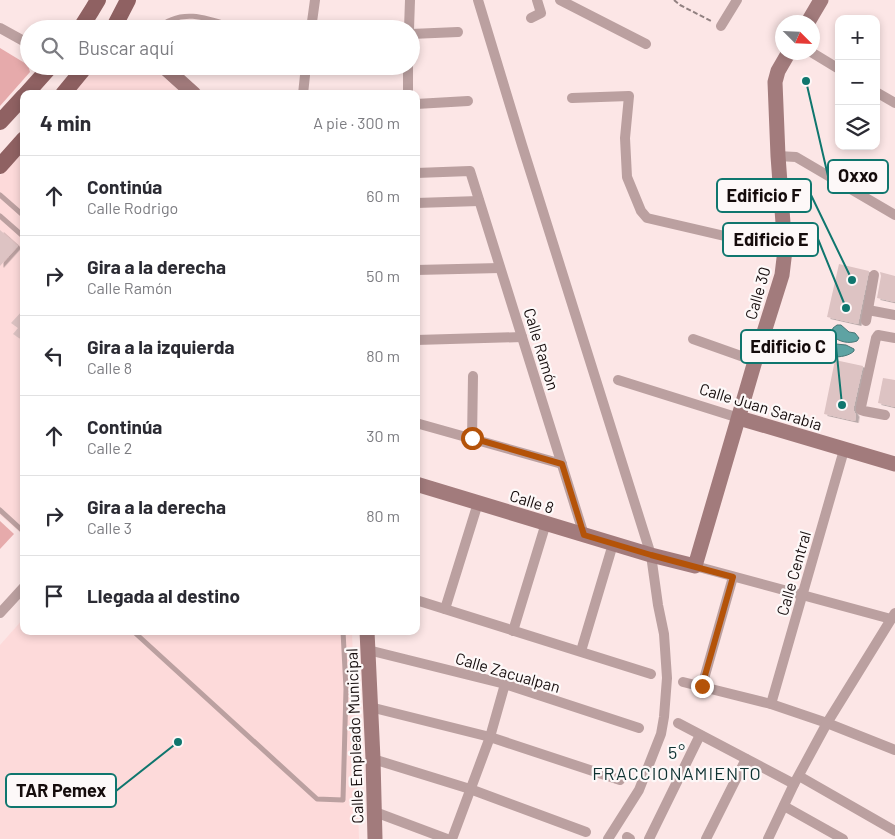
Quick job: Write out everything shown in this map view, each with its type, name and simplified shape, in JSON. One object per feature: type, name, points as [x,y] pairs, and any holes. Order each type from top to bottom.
[{"type":"main road","points":[[86,20],[98,0]]},
{"type":"main road","points":[[120,20],[128,0]]},
{"type":"main road","points":[[29,90],[43,75]]},
{"type":"main road","points":[[66,90],[79,75]]},
{"type":"main road","points":[[0,122],[20,100]]},
{"type":"main road","points":[[0,166],[20,144]]},
{"type":"street","points":[[312,20],[315,0]]},
{"type":"street","points":[[409,20],[410,0]]},
{"type":"street","points":[[478,0],[651,555],[664,634],[667,678],[661,734],[639,790],[608,839]]},
{"type":"street","points":[[531,18],[541,13],[537,0]]},
{"type":"street","points":[[560,0],[646,44]]},
{"type":"street","points":[[721,26],[737,0]]},
{"type":"street","points":[[812,15],[822,0]]},
{"type":"street","points":[[0,28],[20,39]]},
{"type":"street","points":[[420,34],[458,32]]},
{"type":"street","points":[[820,57],[835,67]]},
{"type":"street","name":"Calle 30","points":[[695,566],[782,275],[785,250],[775,82],[778,71],[784,60]]},
{"type":"street","points":[[173,75],[190,90]]},
{"type":"street","points":[[303,90],[305,75]]},
{"type":"street","points":[[408,75],[408,90]]},
{"type":"street","points":[[880,94],[895,103]]},
{"type":"street","points":[[572,98],[629,96],[625,138],[627,177],[641,212],[647,218],[785,250]]},
{"type":"street","points":[[420,104],[468,101]]},
{"type":"street","points":[[778,156],[796,157],[895,215]]},
{"type":"street","name":"Calle Ramón","points":[[420,173],[470,171],[584,535]]},
{"type":"street","points":[[420,203],[480,201]]},
{"type":"street","points":[[420,270],[500,268]]},
{"type":"street","points":[[866,320],[874,275]]},
{"type":"street","points":[[868,310],[895,315]]},
{"type":"street","points":[[885,415],[864,411],[861,407],[876,338],[880,335],[895,338]]},
{"type":"street","points":[[420,340],[522,337]]},
{"type":"street","points":[[693,339],[755,361]]},
{"type":"street","points":[[472,438],[473,376]]},
{"type":"street","name":"Calle Juan Sarabia","points":[[618,380],[895,464]]},
{"type":"street","points":[[420,424],[562,464]]},
{"type":"street","name":"Calle Central","points":[[771,704],[844,450]]},
{"type":"street","name":"Calle 8","points":[[420,485],[613,544],[695,566]]},
{"type":"street","points":[[444,609],[478,503]]},
{"type":"street","points":[[513,631],[546,523]]},
{"type":"street","points":[[581,651],[613,544]]},
{"type":"street","points":[[695,566],[803,595],[893,616],[827,723],[796,780],[768,839]]},
{"type":"street","points":[[702,686],[733,577]]},
{"type":"street","points":[[0,614],[20,592]]},
{"type":"street","points":[[420,601],[651,674]]},
{"type":"street","name":"Calle Empleado Municipal","points":[[367,635],[374,758],[375,839]]},
{"type":"street","name":"Calle Zacualpan","points":[[368,650],[505,684],[639,728]]},
{"type":"street","points":[[683,682],[771,704],[827,723],[895,750]]},
{"type":"street","points":[[452,839],[490,737],[505,684]]},
{"type":"street","points":[[370,707],[490,737],[620,780]]},
{"type":"street","points":[[678,723],[746,759],[796,780],[895,831]]},
{"type":"street","points":[[649,839],[700,735]]},
{"type":"street","points":[[374,758],[470,789],[586,832]]},
{"type":"street","points":[[706,839],[746,759]]},
{"type":"street","points":[[784,806],[838,838]]},
{"type":"street","points":[[375,812],[447,839]]},
{"type":"lane","points":[[169,20],[183,16],[215,20]]},
{"type":"lane","points":[[0,195],[20,212]]},
{"type":"lane","points":[[0,216],[20,234]]},
{"type":"lane","points":[[0,510],[20,528]]},
{"type":"lane","points":[[137,635],[317,799],[343,800],[346,689],[343,635]]},
{"type":"path","points":[[674,0],[680,6],[721,26]]},
{"type":"shaded area","points":[[0,48],[20,60],[20,75],[27,75],[0,106]]},
{"type":"shaded area","points":[[85,75],[161,75],[178,90],[72,90]]},
{"type":"shaded area","points":[[20,153],[20,532],[0,515],[0,176]]},
{"type":"shaded area","points":[[0,521],[14,534],[0,549]]},
{"type":"shaded area","points":[[20,622],[20,635],[352,635],[359,839],[0,839],[0,645]]},
{"type":"water","points":[[841,325],[849,332],[855,333],[859,338],[857,341],[845,342],[834,337],[833,328]]},
{"type":"water","points":[[836,344],[846,345],[854,349],[854,351],[847,355],[834,357],[831,349]]},
{"type":"building","points":[[0,230],[18,246],[0,266]]},
{"type":"building","points":[[839,264],[869,271],[858,324],[827,317]]},
{"type":"building","points":[[880,272],[895,276],[895,302],[877,298]]},
{"type":"building","points":[[20,313],[19,338],[13,334],[18,328],[11,323]]},
{"type":"building","points":[[835,360],[863,366],[854,406],[855,421],[824,414]]},
{"type":"building","points":[[883,378],[895,380],[895,407],[878,403]]},
{"type":"place","name":"Oxxo","points":[[806,81]]},
{"type":"place","name":"Edificio F","points":[[852,280]]},
{"type":"place","name":"Edificio E","points":[[846,308]]},
{"type":"place","name":"Edificio C","points":[[842,405]]},
{"type":"place","name":"TAR Pemex","points":[[178,742]]},
{"type":"district","name":"5° FRACCIONAMIENTO","points":[[677,762]]},
{"type":"route","points":[[472,438],[562,464],[584,535],[733,577],[702,686]]}]
